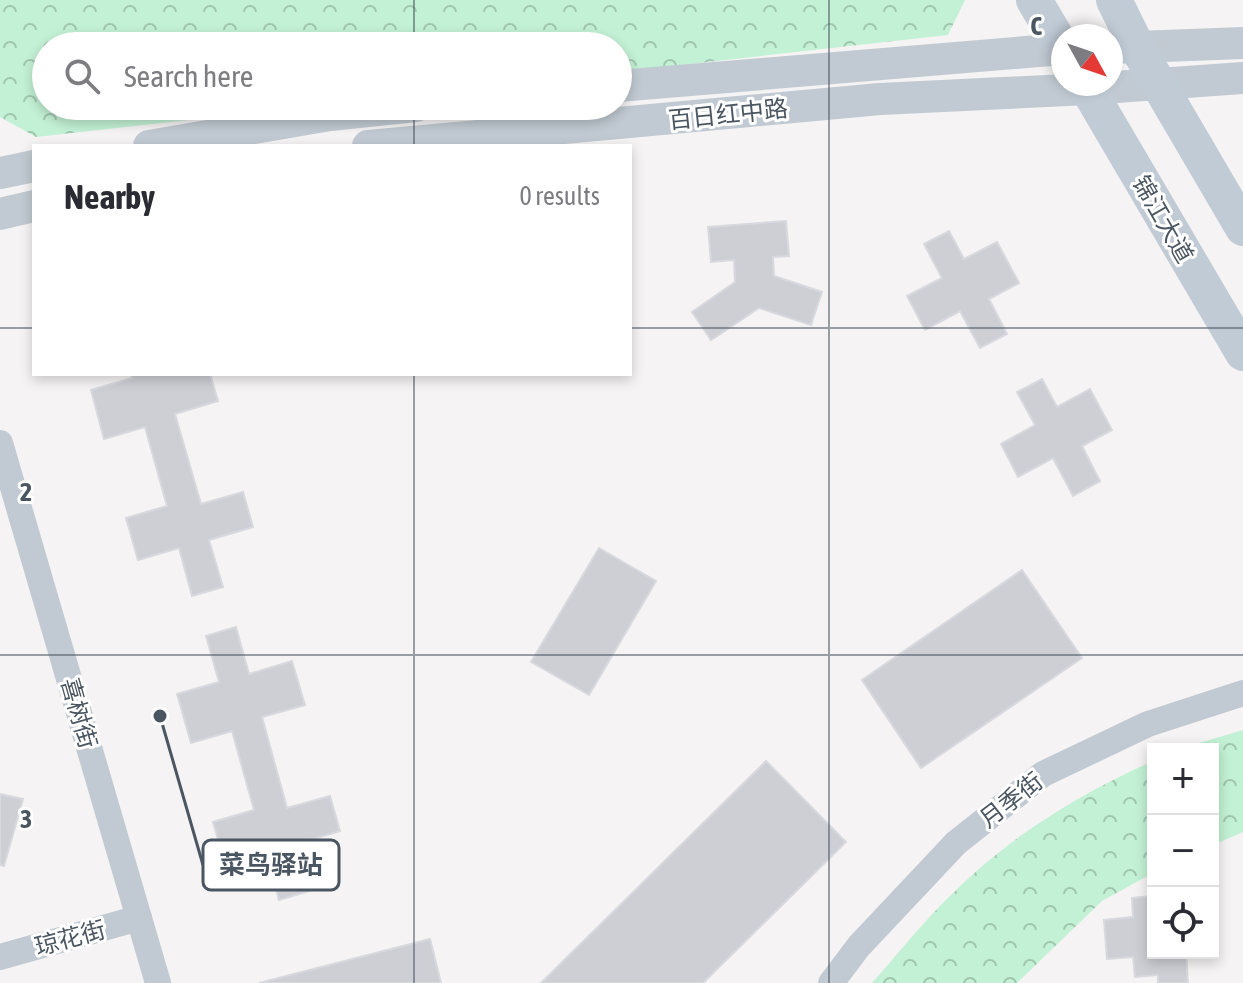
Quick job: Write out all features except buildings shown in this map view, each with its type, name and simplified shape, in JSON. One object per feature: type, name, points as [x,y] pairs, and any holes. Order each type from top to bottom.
[{"type":"main road","points":[[1034,0],[1051,29]]},
{"type":"main road","points":[[1114,0],[1124,47],[1160,83],[1243,228]]},
{"type":"main road","name":"锦江大道","points":[[1092,96],[1243,353]]},
{"type":"street","points":[[1124,47],[1243,43]]},
{"type":"street","name":"百日红中路","points":[[632,85],[1051,50]]},
{"type":"street","name":"百日红中路","points":[[1123,85],[1243,78]]},
{"type":"street","name":"百日红中路","points":[[390,144],[880,99],[1051,89]]},
{"type":"street","points":[[161,144],[301,120]]},
{"type":"street","points":[[0,173],[32,166]]},
{"type":"street","points":[[0,214],[32,206]]},
{"type":"street","name":"喜树街","points":[[0,443],[158,983]]},
{"type":"street","name":"月季街","points":[[831,983],[859,946],[956,843],[1043,774],[1148,724],[1243,693]]},
{"type":"street","name":"琼花街","points":[[0,957],[139,918]]},
{"type":"green space","points":[[0,0],[965,0],[948,35],[632,70],[632,32],[32,32],[32,120],[188,120],[36,137],[0,117]]},
{"type":"green space","points":[[1243,730],[1243,832],[1219,842],[1219,743],[1199,743]]},
{"type":"green space","points":[[1147,764],[1147,876],[1102,901],[1017,983],[872,983],[940,906],[996,855],[1045,819]]},
{"type":"place","name":"菜鸟驿站","points":[[160,716]]}]
